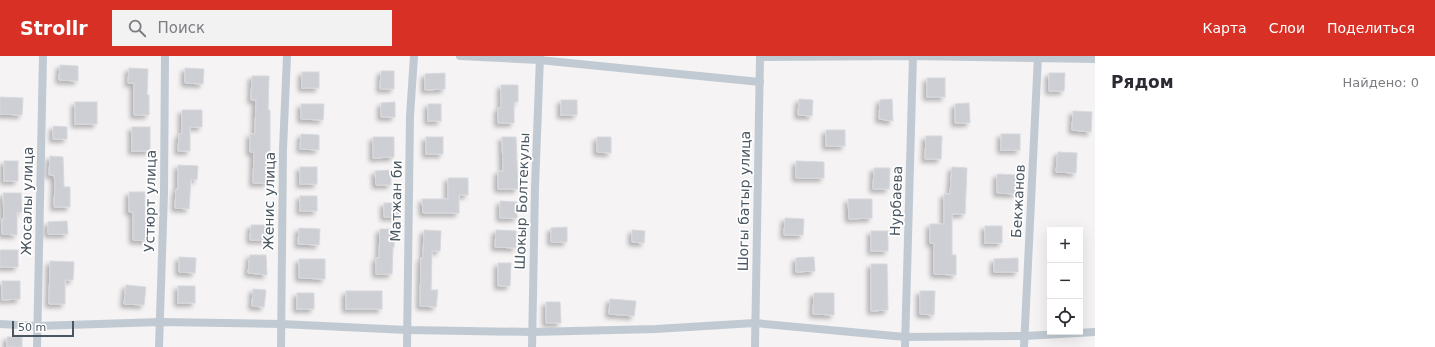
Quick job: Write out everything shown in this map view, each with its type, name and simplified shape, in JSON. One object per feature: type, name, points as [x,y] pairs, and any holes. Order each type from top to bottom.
[{"type":"street","name":"Жосалы улица","points":[[37,347],[43,56]]},
{"type":"street","name":"Устюрт улица","points":[[159,347],[164,193],[165,56]]},
{"type":"street","name":"Женис улица","points":[[280,347],[283,149],[288,56]]},
{"type":"street","name":"Матжан би","points":[[407,347],[410,116],[414,56]]},
{"type":"street","points":[[460,56],[540,58],[760,82]]},
{"type":"street","points":[[760,56],[1038,57],[1095,59]]},
{"type":"street","name":"Шогы батыр улица","points":[[755,347],[760,56]]},
{"type":"street","name":"Нурбаева","points":[[905,347],[913,56]]},
{"type":"street","name":"Бекжанов","points":[[1024,347],[1038,57]]},
{"type":"street","name":"Шокыр Болтекулы","points":[[532,347],[535,187],[540,58]]},
{"type":"street","points":[[0,324],[37,326],[160,322],[281,324],[407,330],[532,332],[656,329],[755,323],[905,337],[1025,336],[1095,332]]},
{"type":"building","points":[[60,65],[78,66],[78,81],[59,80]]},
{"type":"building","points":[[129,68],[148,69],[147,95],[149,95],[149,115],[134,115],[134,83],[128,83]]},
{"type":"building","points":[[185,68],[204,69],[203,84],[185,83]]},
{"type":"building","points":[[381,71],[394,71],[394,89],[380,89]]},
{"type":"building","points":[[302,72],[319,72],[319,88],[302,88]]},
{"type":"building","points":[[445,73],[445,89],[425,90],[425,74]]},
{"type":"building","points":[[1049,73],[1065,73],[1064,91],[1049,91]]},
{"type":"building","points":[[252,76],[269,76],[268,110],[270,110],[270,151],[268,183],[253,183],[254,152],[250,152],[250,134],[255,134],[256,100],[251,100]]},
{"type":"building","points":[[927,78],[945,78],[945,97],[927,97]]},
{"type":"building","points":[[501,85],[518,85],[518,102],[514,102],[514,123],[498,123],[498,108],[501,108]]},
{"type":"building","points":[[0,97],[23,98],[22,115],[0,114]]},
{"type":"building","points":[[799,99],[813,100],[812,116],[798,115]]},
{"type":"building","points":[[892,99],[893,121],[879,119],[880,100]]},
{"type":"building","points":[[561,100],[577,100],[577,115],[561,115]]},
{"type":"building","points":[[75,102],[97,102],[97,124],[75,124]]},
{"type":"building","points":[[395,102],[395,117],[381,117],[381,103]]},
{"type":"building","points":[[969,103],[970,123],[955,123],[955,104]]},
{"type":"building","points":[[301,104],[324,104],[323,120],[301,119]]},
{"type":"building","points":[[428,104],[441,104],[441,121],[428,121]]},
{"type":"building","points":[[182,110],[202,110],[202,127],[190,127],[190,151],[178,151],[179,134],[182,134]]},
{"type":"building","points":[[1073,111],[1092,112],[1091,132],[1072,130]]},
{"type":"building","points":[[53,126],[67,127],[67,139],[53,139]]},
{"type":"building","points":[[132,127],[150,127],[150,151],[132,151]]},
{"type":"building","points":[[826,130],[845,130],[845,146],[826,146]]},
{"type":"building","points":[[301,134],[319,135],[319,150],[300,149]]},
{"type":"building","points":[[1001,134],[1020,134],[1020,150],[1001,150]]},
{"type":"building","points":[[926,136],[942,136],[941,159],[925,159]]},
{"type":"building","points":[[373,137],[394,137],[394,157],[373,158]]},
{"type":"building","points":[[426,137],[443,137],[443,154],[426,154]]},
{"type":"building","points":[[502,137],[516,137],[518,189],[498,189],[498,171],[503,171]]},
{"type":"building","points":[[597,137],[611,137],[611,153],[597,152]]},
{"type":"building","points":[[1058,152],[1077,153],[1076,173],[1056,172]]},
{"type":"building","points":[[50,156],[63,157],[64,187],[70,187],[70,207],[54,207],[55,182],[54,175],[49,175]]},
{"type":"building","points":[[4,161],[18,161],[18,181],[4,181]]},
{"type":"building","points":[[796,161],[824,162],[824,178],[796,178]]},
{"type":"building","points":[[178,165],[198,166],[197,180],[191,179],[189,209],[175,208],[176,189],[178,189]]},
{"type":"building","points":[[300,167],[317,167],[317,184],[300,184]]},
{"type":"building","points":[[952,167],[967,168],[965,214],[952,214],[952,255],[956,255],[956,275],[934,274],[934,243],[930,243],[930,224],[944,224],[944,194],[950,194]]},
{"type":"building","points":[[874,168],[890,168],[889,189],[873,189]]},
{"type":"building","points":[[391,170],[391,185],[376,185],[375,171]]},
{"type":"building","points":[[997,174],[1017,175],[1016,194],[997,193]]},
{"type":"building","points":[[448,178],[468,178],[468,195],[459,195],[459,213],[423,213],[422,199],[448,199]]},
{"type":"building","points":[[129,192],[145,192],[145,220],[149,220],[148,241],[133,240],[133,212],[129,212]]},
{"type":"building","points":[[3,193],[21,193],[22,212],[17,212],[17,235],[2,234],[2,219],[4,219]]},
{"type":"building","points":[[300,196],[317,196],[317,211],[300,211]]},
{"type":"building","points":[[848,199],[872,199],[872,218],[849,219]]},
{"type":"building","points":[[500,201],[517,202],[517,218],[500,218]]},
{"type":"building","points":[[384,203],[399,203],[400,217],[384,217]]},
{"type":"building","points":[[785,218],[804,219],[803,235],[784,235]]},
{"type":"building","points":[[67,221],[68,234],[48,234],[48,222]]},
{"type":"building","points":[[251,225],[269,225],[269,240],[250,240]]},
{"type":"building","points":[[985,226],[1002,226],[1002,243],[985,243]]},
{"type":"building","points":[[567,227],[567,242],[551,242],[551,228]]},
{"type":"building","points":[[299,228],[320,229],[319,245],[298,244]]},
{"type":"building","points":[[380,229],[395,229],[392,274],[376,274],[376,258],[379,258]]},
{"type":"building","points":[[424,230],[441,231],[440,251],[432,251],[431,290],[438,290],[436,307],[420,306],[421,258],[423,258]]},
{"type":"building","points":[[496,230],[516,231],[516,248],[495,247]]},
{"type":"building","points":[[632,230],[645,231],[644,243],[632,242]]},
{"type":"building","points":[[871,231],[888,231],[888,251],[871,251]]},
{"type":"building","points":[[0,250],[18,250],[18,267],[0,267]]},
{"type":"building","points":[[250,255],[266,255],[267,275],[248,273]]},
{"type":"building","points":[[179,257],[196,258],[195,273],[179,272]]},
{"type":"building","points":[[814,257],[815,271],[796,272],[796,258]]},
{"type":"building","points":[[1018,258],[1018,272],[994,272],[994,259]]},
{"type":"building","points":[[299,259],[325,259],[325,279],[299,278]]},
{"type":"building","points":[[50,261],[74,262],[73,280],[65,280],[65,304],[49,304]]},
{"type":"building","points":[[498,263],[511,263],[510,286],[498,286]]},
{"type":"building","points":[[871,264],[887,264],[888,310],[871,311]]},
{"type":"building","points":[[2,281],[20,281],[20,299],[2,300]]},
{"type":"building","points":[[126,285],[146,287],[144,305],[124,304]]},
{"type":"building","points":[[178,286],[195,286],[195,303],[178,303]]},
{"type":"building","points":[[253,289],[266,290],[264,307],[252,306]]},
{"type":"building","points":[[346,291],[382,291],[382,309],[346,309]]},
{"type":"building","points":[[920,291],[935,291],[934,315],[920,314]]},
{"type":"building","points":[[297,293],[314,293],[314,309],[297,309]]},
{"type":"building","points":[[814,293],[834,293],[834,315],[813,314]]},
{"type":"building","points":[[610,299],[636,301],[634,316],[609,314]]},
{"type":"building","points":[[546,302],[560,302],[561,323],[546,323]]},
{"type":"building","points":[[7,337],[22,337],[22,347],[7,347]]}]
